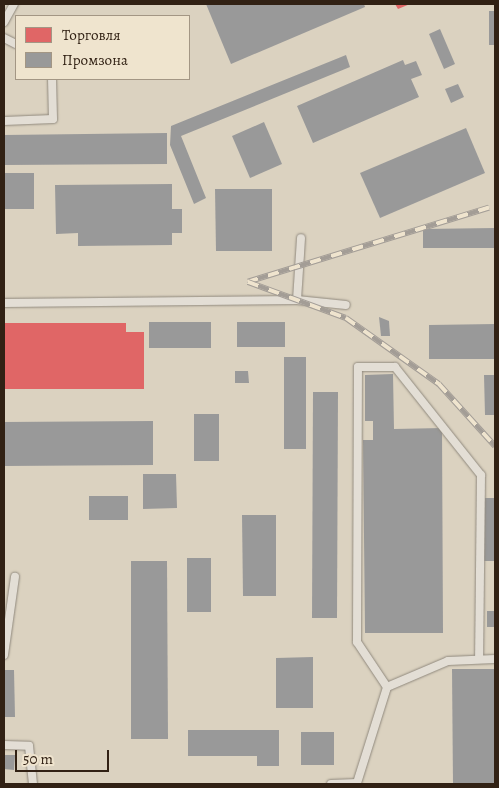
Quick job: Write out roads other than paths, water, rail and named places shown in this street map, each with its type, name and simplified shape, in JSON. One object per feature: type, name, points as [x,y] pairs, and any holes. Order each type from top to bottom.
[{"type":"lane","points":[[4,22],[14,4]]},
{"type":"lane","points":[[4,121],[53,119],[52,80]]},
{"type":"lane","points":[[297,300],[302,238]]},
{"type":"lane","points":[[4,304],[297,300],[346,305]]},
{"type":"lane","points":[[387,687],[357,642],[358,367],[395,367],[481,475],[479,658]]},
{"type":"lane","points":[[4,656],[15,577]]},
{"type":"lane","points":[[330,784],[357,783],[387,687],[448,660],[495,658]]},
{"type":"lane","points":[[4,745],[29,746],[33,784]]},
{"type":"railway","points":[[489,208],[248,282],[346,318],[439,384],[495,446]]}]
